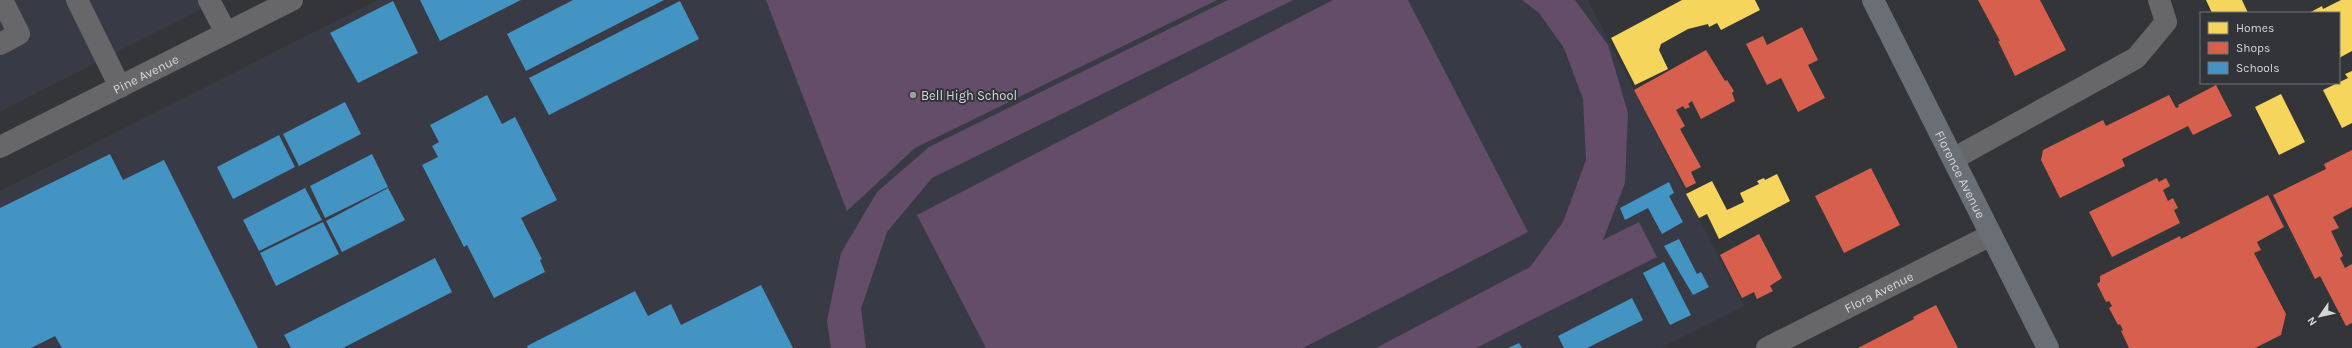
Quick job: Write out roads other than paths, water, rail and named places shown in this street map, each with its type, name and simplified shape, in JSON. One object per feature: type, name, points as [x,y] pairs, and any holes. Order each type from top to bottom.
[{"type":"main road","name":"Florence Avenue","points":[[1873,0],[2048,348]]},
{"type":"street","points":[[0,44],[19,34],[2,0]]},
{"type":"street","points":[[77,0],[120,87]]},
{"type":"street","points":[[209,0],[226,33]]},
{"type":"street","name":"Pine Avenue","points":[[0,147],[292,0]]},
{"type":"street","points":[[1953,160],[2136,58],[2166,22],[2158,0]]},
{"type":"street","name":"Flora Avenue","points":[[1767,348],[1991,235]]},
{"type":"place","name":"Bell High School","points":[[913,95]]}]
